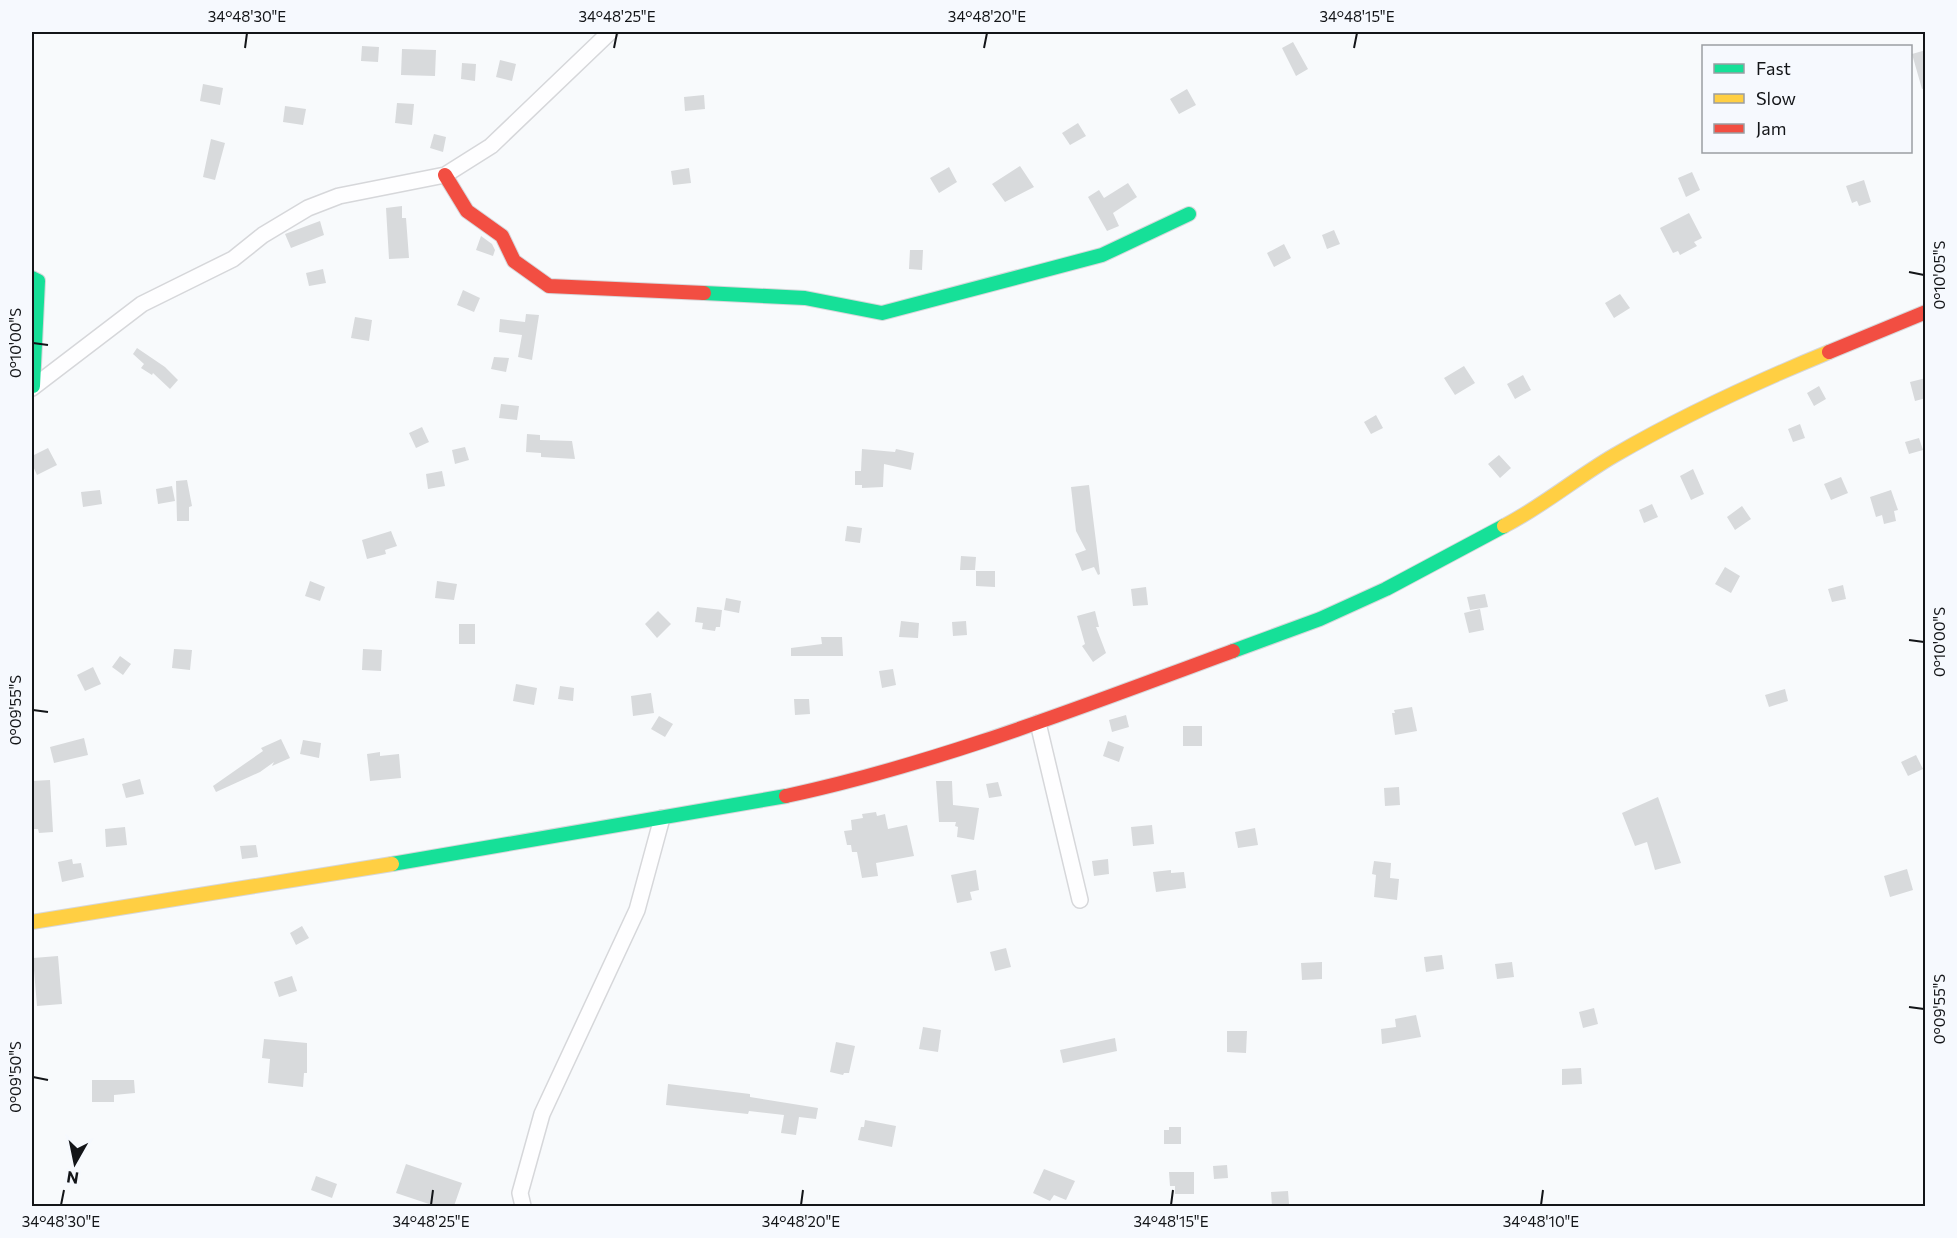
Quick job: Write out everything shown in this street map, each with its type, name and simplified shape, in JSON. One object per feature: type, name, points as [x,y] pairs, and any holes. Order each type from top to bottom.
[{"type":"street","points":[[32,387],[142,304],[233,259],[263,235],[308,208],[339,196],[445,175],[491,146],[610,32]]},
{"type":"street","points":[[445,175],[467,211],[502,236],[514,261],[549,286],[806,298],[882,313],[1102,255],[1189,214]]},
{"type":"street","points":[[32,278],[38,280],[32,387]]},
{"type":"street","points":[[32,922],[199,893],[485,850],[788,796],[899,769],[1038,723],[1309,623],[1386,590],[1510,523],[1613,456],[1664,428],[1759,381],[1926,312]]},
{"type":"street","points":[[1038,723],[1080,900]]},
{"type":"street","points":[[523,1206],[520,1193],[542,1114],[637,910],[662,818]]},
{"type":"building","points":[[1293,42],[1308,69],[1296,76],[1282,48]]},
{"type":"building","points":[[362,46],[379,47],[378,62],[361,61]]},
{"type":"building","points":[[402,49],[436,50],[435,76],[401,75]]},
{"type":"building","points":[[1926,50],[1926,88],[1922,89],[1912,54]]},
{"type":"building","points":[[500,60],[516,64],[512,81],[496,77]]},
{"type":"building","points":[[462,63],[476,64],[475,81],[461,79]]},
{"type":"building","points":[[203,84],[223,88],[220,105],[200,101]]},
{"type":"building","points":[[1187,89],[1196,105],[1179,114],[1170,99]]},
{"type":"building","points":[[704,95],[705,109],[685,111],[684,97]]},
{"type":"building","points":[[397,103],[414,104],[412,125],[395,123]]},
{"type":"building","points":[[285,106],[306,109],[303,125],[283,122]]},
{"type":"building","points":[[1078,123],[1086,136],[1070,145],[1062,133]]},
{"type":"building","points":[[434,134],[446,137],[443,152],[430,148]]},
{"type":"building","points":[[211,139],[225,143],[215,180],[203,177]]},
{"type":"building","points":[[1020,166],[1034,187],[1005,202],[992,184]]},
{"type":"building","points":[[949,167],[957,182],[939,193],[930,178]]},
{"type":"building","points":[[689,168],[691,183],[673,185],[671,171]]},
{"type":"building","points":[[1692,172],[1700,190],[1686,197],[1678,178]]},
{"type":"building","points":[[1864,180],[1871,202],[1859,206],[1857,201],[1852,203],[1846,186]]},
{"type":"building","points":[[1128,183],[1137,197],[1113,213],[1119,226],[1107,231],[1088,197],[1099,190],[1104,198]]},
{"type":"building","points":[[402,206],[402,218],[406,218],[409,258],[389,259],[386,208]]},
{"type":"building","points":[[1689,213],[1702,238],[1694,242],[1697,246],[1680,255],[1678,251],[1673,253],[1660,228]]},
{"type":"building","points":[[320,221],[324,235],[291,248],[285,234]]},
{"type":"building","points":[[1334,230],[1340,244],[1327,249],[1322,235]]},
{"type":"building","points":[[481,236],[492,244],[495,250],[493,256],[476,250]]},
{"type":"building","points":[[1284,244],[1291,258],[1274,267],[1267,253]]},
{"type":"building","points":[[910,250],[923,250],[922,270],[909,269]]},
{"type":"building","points":[[323,269],[326,283],[309,286],[306,273]]},
{"type":"building","points":[[463,290],[480,298],[474,312],[457,305]]},
{"type":"building","points":[[1620,294],[1630,308],[1614,318],[1605,303]]},
{"type":"building","points":[[526,314],[539,315],[532,360],[518,357],[522,335],[499,332],[500,319],[525,322]]},
{"type":"building","points":[[355,317],[372,320],[369,341],[351,338]]},
{"type":"building","points":[[137,348],[165,367],[178,380],[170,389],[153,373],[152,375],[141,368],[144,364],[133,354]]},
{"type":"building","points":[[494,357],[509,358],[506,372],[491,369]]},
{"type":"building","points":[[1464,366],[1475,383],[1455,395],[1444,378]]},
{"type":"building","points":[[1523,375],[1531,390],[1515,399],[1507,384]]},
{"type":"building","points":[[1926,378],[1926,398],[1915,401],[1910,382]]},
{"type":"building","points":[[1819,386],[1826,399],[1814,406],[1807,393]]},
{"type":"building","points":[[501,404],[519,406],[517,420],[499,418]]},
{"type":"building","points":[[1376,415],[1383,428],[1371,434],[1364,422]]},
{"type":"building","points":[[1800,424],[1805,438],[1793,442],[1788,429]]},
{"type":"building","points":[[422,427],[429,442],[416,448],[409,433]]},
{"type":"building","points":[[527,434],[540,435],[540,440],[572,441],[575,459],[541,457],[541,453],[526,452]]},
{"type":"building","points":[[1919,438],[1923,450],[1909,454],[1905,442]]},
{"type":"building","points":[[465,447],[469,460],[455,464],[452,450]]},
{"type":"building","points":[[48,448],[57,465],[37,475],[32,464],[32,456]]},
{"type":"building","points":[[862,449],[895,452],[896,449],[914,453],[911,470],[884,464],[883,487],[862,488],[862,485],[855,485],[855,471],[861,471]]},
{"type":"building","points":[[1499,455],[1511,468],[1500,478],[1488,464]]},
{"type":"building","points":[[1693,469],[1704,494],[1691,500],[1680,476]]},
{"type":"building","points":[[442,471],[445,486],[428,489],[426,474]]},
{"type":"building","points":[[1841,477],[1848,493],[1831,500],[1824,484]]},
{"type":"building","points":[[187,480],[192,506],[189,507],[189,521],[177,521],[176,481]]},
{"type":"building","points":[[1089,485],[1100,574],[1098,575],[1094,567],[1082,571],[1075,554],[1086,550],[1076,531],[1071,487]]},
{"type":"building","points":[[172,486],[175,501],[158,504],[156,489]]},
{"type":"building","points":[[100,490],[102,504],[83,507],[81,492]]},
{"type":"building","points":[[1891,490],[1898,510],[1894,511],[1896,521],[1884,524],[1882,515],[1876,517],[1870,497]]},
{"type":"building","points":[[1652,504],[1658,517],[1644,523],[1639,510]]},
{"type":"building","points":[[1742,506],[1751,519],[1735,530],[1727,517]]},
{"type":"building","points":[[847,526],[862,528],[860,543],[845,541]]},
{"type":"building","points":[[391,531],[397,546],[385,550],[386,554],[367,559],[362,540]]},
{"type":"building","points":[[961,556],[976,557],[975,570],[960,570]]},
{"type":"building","points":[[1725,567],[1740,576],[1731,593],[1715,584]]},
{"type":"building","points":[[976,571],[995,571],[995,587],[976,586]]},
{"type":"building","points":[[310,581],[325,587],[320,601],[305,596]]},
{"type":"building","points":[[437,581],[457,584],[454,600],[435,598]]},
{"type":"building","points":[[1843,585],[1846,599],[1832,602],[1828,589]]},
{"type":"building","points":[[1146,587],[1148,605],[1133,606],[1131,589]]},
{"type":"building","points":[[1485,594],[1488,607],[1470,610],[1467,597]]},
{"type":"building","points":[[726,598],[741,601],[739,613],[724,610]]},
{"type":"building","points":[[697,607],[722,610],[720,627],[716,627],[715,631],[702,629],[703,623],[695,622]]},
{"type":"building","points":[[1480,609],[1484,630],[1469,633],[1464,613]]},
{"type":"building","points":[[658,611],[671,624],[657,638],[645,624]]},
{"type":"building","points":[[1095,611],[1099,627],[1096,627],[1106,653],[1093,662],[1082,646],[1085,644],[1077,616]]},
{"type":"building","points":[[901,621],[919,623],[918,638],[899,637]]},
{"type":"building","points":[[966,621],[967,635],[953,636],[952,622]]},
{"type":"building","points":[[459,624],[475,624],[475,644],[459,644]]},
{"type":"building","points":[[821,637],[842,637],[843,656],[791,656],[791,648],[822,644]]},
{"type":"building","points":[[174,649],[192,650],[190,670],[172,668]]},
{"type":"building","points":[[363,649],[382,650],[381,671],[362,670]]},
{"type":"building","points":[[120,656],[131,664],[123,675],[112,667]]},
{"type":"building","points":[[93,667],[101,684],[85,691],[77,675]]},
{"type":"building","points":[[893,669],[896,685],[882,688],[879,671]]},
{"type":"building","points":[[516,684],[537,688],[534,705],[513,701]]},
{"type":"building","points":[[560,686],[574,688],[573,701],[558,699]]},
{"type":"building","points":[[1785,689],[1788,701],[1769,707],[1765,695]]},
{"type":"building","points":[[651,693],[654,713],[633,716],[631,696]]},
{"type":"building","points":[[794,699],[809,699],[810,714],[795,715]]},
{"type":"building","points":[[1412,707],[1417,731],[1395,735],[1392,713],[1395,713],[1394,710]]},
{"type":"building","points":[[1126,715],[1129,727],[1112,732],[1109,720]]},
{"type":"building","points":[[659,716],[673,724],[665,737],[651,729]]},
{"type":"building","points":[[1183,726],[1202,726],[1202,746],[1183,746]]},
{"type":"building","points":[[84,738],[88,755],[54,763],[50,747]]},
{"type":"building","points":[[281,739],[290,758],[272,766],[274,762],[260,772],[216,792],[213,786],[263,751],[261,748]]},
{"type":"building","points":[[303,740],[321,743],[319,758],[300,754]]},
{"type":"building","points":[[1108,741],[1124,747],[1119,762],[1103,756]]},
{"type":"building","points":[[380,752],[380,756],[399,754],[401,778],[370,781],[367,754]]},
{"type":"building","points":[[1916,755],[1923,769],[1908,776],[1901,762]]},
{"type":"building","points":[[140,779],[144,794],[126,798],[122,784]]},
{"type":"building","points":[[50,780],[53,832],[39,833],[38,829],[32,829],[32,781]]},
{"type":"building","points":[[936,781],[952,781],[953,805],[979,808],[974,840],[957,837],[956,822],[939,822]]},
{"type":"building","points":[[998,782],[1002,796],[989,798],[986,784]]},
{"type":"building","points":[[1399,787],[1400,805],[1385,806],[1384,788]]},
{"type":"building","points":[[1658,797],[1681,863],[1655,870],[1647,842],[1635,846],[1622,813]]},
{"type":"building","points":[[876,812],[877,816],[885,814],[888,829],[907,825],[914,856],[876,863],[878,876],[862,878],[857,852],[852,852],[851,845],[847,845],[844,831],[852,830],[851,820],[863,818],[862,814]]},
{"type":"building","points":[[1152,825],[1154,844],[1133,846],[1131,827]]},
{"type":"building","points":[[125,827],[127,845],[106,847],[105,829]]},
{"type":"building","points":[[1255,828],[1258,845],[1238,848],[1235,832]]},
{"type":"building","points":[[256,845],[258,857],[242,859],[240,846]]},
{"type":"building","points":[[72,859],[73,864],[81,863],[84,877],[62,882],[58,862]]},
{"type":"building","points":[[1108,859],[1109,874],[1094,876],[1092,861]]},
{"type":"building","points":[[1374,861],[1391,863],[1390,878],[1399,879],[1397,900],[1374,897],[1376,875],[1372,874]]},
{"type":"building","points":[[1907,869],[1913,890],[1890,897],[1884,876]]},
{"type":"building","points":[[976,870],[979,890],[970,892],[972,900],[957,903],[951,875]]},
{"type":"building","points":[[1171,870],[1171,873],[1184,872],[1186,888],[1156,892],[1153,872]]},
{"type":"building","points":[[302,926],[309,938],[296,945],[290,933]]},
{"type":"building","points":[[1006,948],[1011,967],[995,971],[990,952]]},
{"type":"building","points":[[1442,955],[1444,969],[1426,972],[1424,957]]},
{"type":"building","points":[[58,956],[62,1004],[37,1006],[33,958]]},
{"type":"building","points":[[1322,962],[1322,979],[1302,980],[1301,963]]},
{"type":"building","points":[[1512,962],[1514,977],[1497,979],[1495,964]]},
{"type":"building","points":[[292,976],[297,991],[279,997],[274,982]]},
{"type":"building","points":[[1594,1008],[1598,1024],[1583,1028],[1579,1012]]},
{"type":"building","points":[[1416,1015],[1421,1037],[1382,1044],[1381,1029],[1396,1027],[1395,1019]]},
{"type":"building","points":[[923,1027],[941,1030],[938,1052],[919,1049]]},
{"type":"building","points":[[1227,1031],[1247,1031],[1246,1053],[1227,1052]]},
{"type":"building","points":[[1115,1038],[1117,1051],[1063,1063],[1060,1050]]},
{"type":"building","points":[[264,1039],[307,1043],[307,1073],[304,1073],[303,1087],[268,1083],[270,1059],[262,1058]]},
{"type":"building","points":[[836,1042],[855,1046],[849,1073],[843,1075],[830,1072]]},
{"type":"building","points":[[1581,1068],[1582,1084],[1562,1085],[1562,1069]]},
{"type":"building","points":[[92,1080],[134,1080],[135,1093],[114,1095],[114,1102],[92,1102]]},
{"type":"building","points":[[668,1084],[750,1094],[750,1097],[818,1108],[816,1119],[799,1117],[796,1135],[781,1133],[784,1115],[749,1111],[748,1114],[666,1105]]},
{"type":"building","points":[[865,1120],[896,1126],[892,1147],[858,1140]]},
{"type":"building","points":[[1169,1127],[1181,1127],[1181,1144],[1164,1144],[1164,1130],[1169,1130]]},
{"type":"building","points":[[406,1164],[462,1183],[454,1206],[435,1206],[396,1193]]},
{"type":"building","points":[[1227,1165],[1228,1178],[1214,1179],[1213,1166]]},
{"type":"building","points":[[1044,1169],[1075,1181],[1066,1200],[1054,1195],[1050,1201],[1033,1193]]},
{"type":"building","points":[[1169,1172],[1194,1172],[1194,1194],[1175,1194],[1175,1186],[1170,1186]]},
{"type":"building","points":[[316,1176],[337,1184],[332,1198],[311,1190]]},
{"type":"building","points":[[1288,1191],[1289,1204],[1272,1206],[1271,1192]]},
{"type":"traffic: fast","points":[[704,293],[805,298],[882,313],[1102,255],[1189,214]]},
{"type":"traffic: fast","points":[[32,278],[38,281],[33,386]]},
{"type":"traffic: fast","points":[[1233,651],[1320,619],[1386,589],[1504,526]]},
{"type":"traffic: fast","points":[[392,864],[786,796]]},
{"type":"traffic: slow","points":[[1504,526],[1601,464],[1667,426],[1747,387],[1829,352]]},
{"type":"traffic: slow","points":[[32,922],[392,864]]},
{"type":"traffic: jam","points":[[445,175],[467,211],[502,236],[514,261],[549,286],[704,293]]},
{"type":"traffic: jam","points":[[1829,352],[1926,312]]},
{"type":"traffic: jam","points":[[786,796],[843,783],[956,750],[1068,712],[1233,651]]}]
